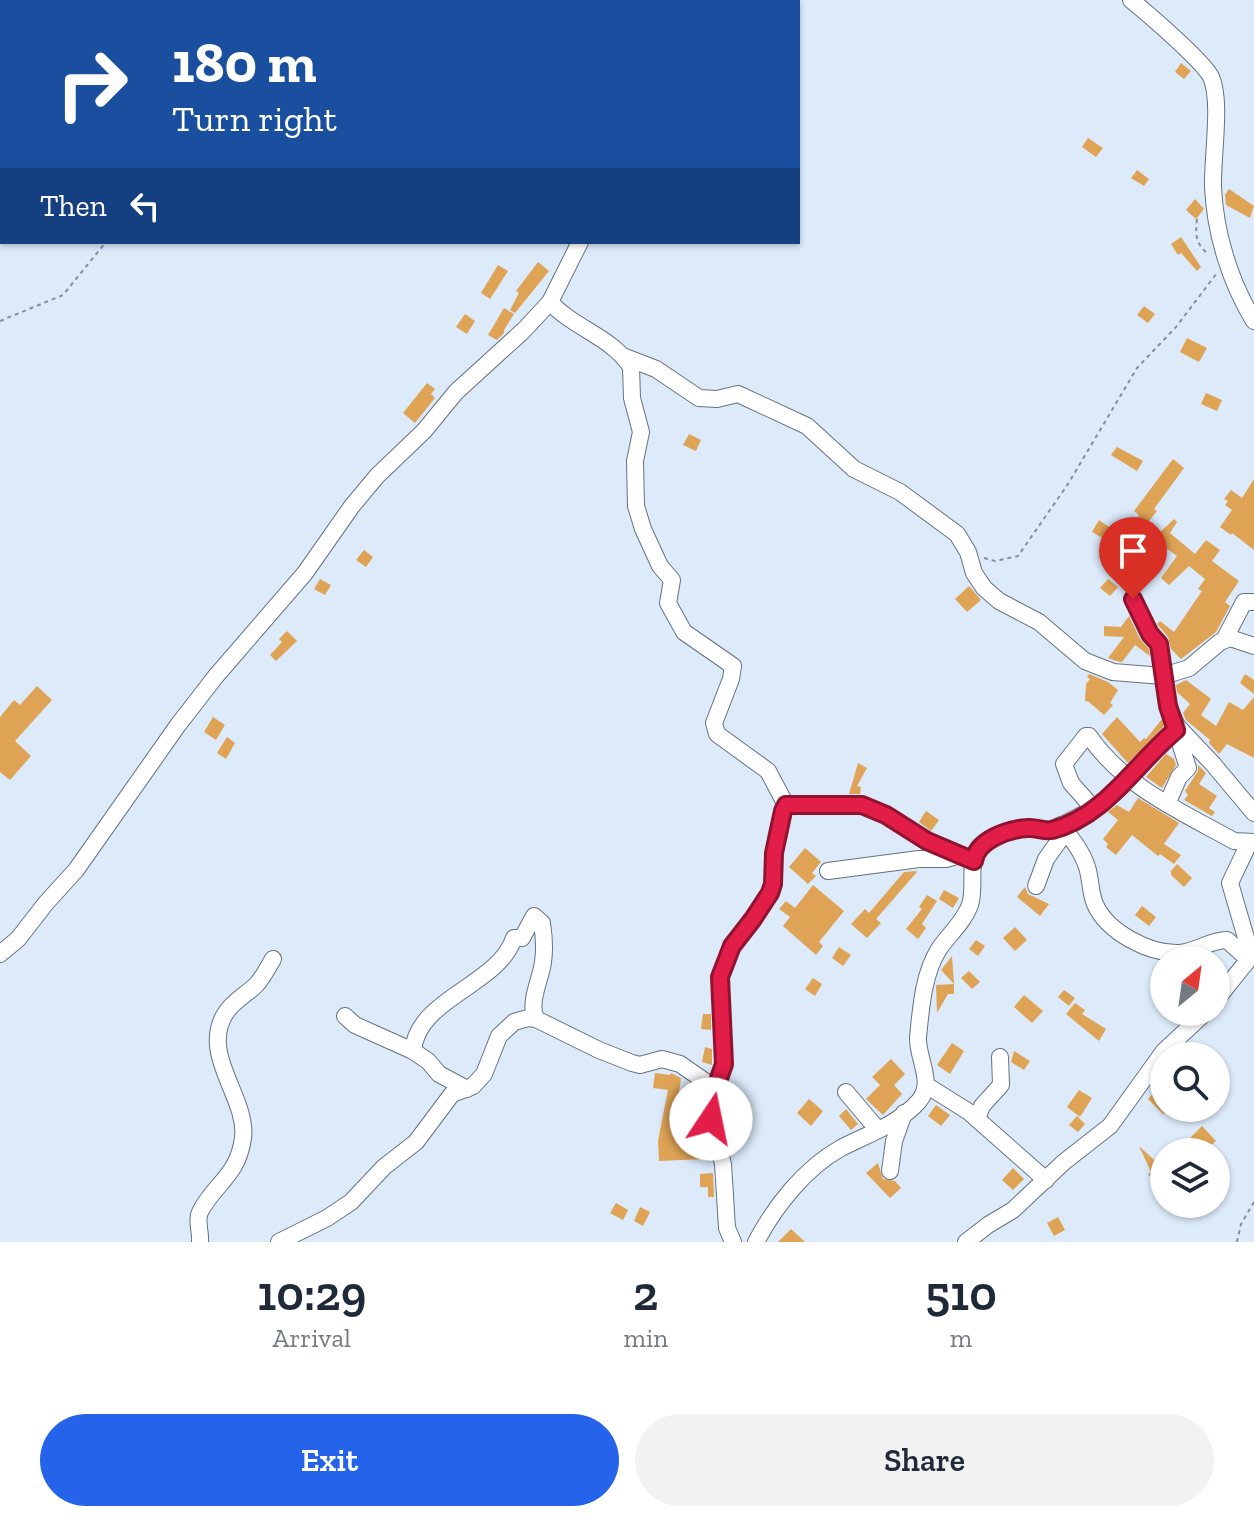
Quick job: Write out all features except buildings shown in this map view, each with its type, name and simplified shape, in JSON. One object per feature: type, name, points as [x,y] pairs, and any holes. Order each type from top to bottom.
[{"type":"street","points":[[1131,0],[1210,75],[1215,108],[1213,190],[1226,261],[1234,285],[1254,321]]},
{"type":"street","points":[[1,952],[18,939],[76,870],[178,725],[305,573],[377,476],[424,431],[456,392],[550,302],[579,244]]},
{"type":"street","points":[[550,302],[560,313],[625,357],[656,369],[699,398],[717,399],[738,394],[796,419],[854,469],[900,492],[944,523],[957,534],[984,588],[999,601],[1039,622],[1085,661],[1113,672],[1163,676],[1189,668],[1230,638],[1254,646]]},
{"type":"street","points":[[625,357],[631,367],[632,398],[641,432],[635,461],[636,506],[660,566],[672,580],[668,603],[684,632],[694,642],[733,666],[714,723],[717,734],[768,771],[786,805]]},
{"type":"street","points":[[1133,599],[1150,634],[1159,644],[1168,706],[1188,768],[1179,777],[1167,804]]},
{"type":"street","points":[[1224,640],[1244,602],[1254,602]]},
{"type":"street","points":[[828,871],[919,859],[967,858],[995,837],[1028,828],[1064,828],[1094,809],[1128,780],[1176,728]]},
{"type":"street","points":[[1176,728],[1254,813]]},
{"type":"street","points":[[1094,809],[1071,783],[1065,768],[1065,762],[1080,741],[1089,736],[1103,756],[1128,780],[1234,841],[1251,843],[1230,883],[1251,955]]},
{"type":"street","points":[[786,805],[862,805],[886,815],[927,841],[967,858]]},
{"type":"street","points":[[733,1242],[727,1228],[723,1164],[711,1119],[724,1064],[720,977],[732,946],[770,893],[774,853],[786,805]]},
{"type":"street","points":[[1036,886],[1046,859],[1064,828]]},
{"type":"street","points":[[1064,828],[1088,868],[1095,904],[1117,931],[1159,950],[1175,953],[1217,940],[1227,940],[1251,955]]},
{"type":"street","points":[[756,1242],[787,1195],[803,1177],[839,1150],[878,1130],[920,1100],[926,1085],[918,1040],[928,970],[971,902],[967,858]]},
{"type":"street","points":[[413,1051],[414,1036],[425,1023],[446,1001],[485,974],[512,946],[514,938],[522,938],[534,916],[542,923],[545,938],[543,966],[533,1006],[536,1019]]},
{"type":"street","points":[[1230,982],[1251,955]]},
{"type":"street","points":[[200,1242],[199,1214],[236,1163],[243,1139],[243,1116],[227,1080],[219,1034],[224,1015],[257,984],[273,959]]},
{"type":"street","points":[[345,1016],[355,1025],[413,1051],[428,1061],[439,1074],[467,1089]]},
{"type":"street","points":[[279,1242],[351,1202],[384,1167],[416,1142],[452,1094],[467,1089],[484,1074],[499,1036],[514,1022],[536,1019],[632,1063],[640,1065],[662,1059],[680,1064],[716,1089]]},
{"type":"street","points":[[966,1242],[1013,1210],[1064,1162],[1110,1126],[1164,1051],[1191,1026]]},
{"type":"street","points":[[977,1119],[982,1106],[1001,1085],[1000,1057]]},
{"type":"street","points":[[926,1085],[977,1119],[1046,1180]]},
{"type":"street","points":[[846,1092],[878,1130]]},
{"type":"street","points":[[890,1171],[894,1141],[904,1113]]},
{"type":"path","points":[[968,552],[995,561],[1018,556],[1068,484],[1137,368],[1176,327],[1226,261],[1210,256],[1199,246],[1195,231],[1197,219]]},
{"type":"path","points":[[0,321],[63,295],[104,244]]},
{"type":"path","points":[[1238,1242],[1241,1224],[1254,1202]]},
{"type":"route","points":[[711,1119],[714,1093],[724,1064],[720,977],[732,946],[770,893],[774,853],[786,805],[862,805],[886,815],[927,841],[974,861],[980,846],[995,837],[1028,828],[1051,830],[1084,815],[1128,780],[1177,726],[1168,706],[1159,644],[1150,634],[1133,599]]}]
